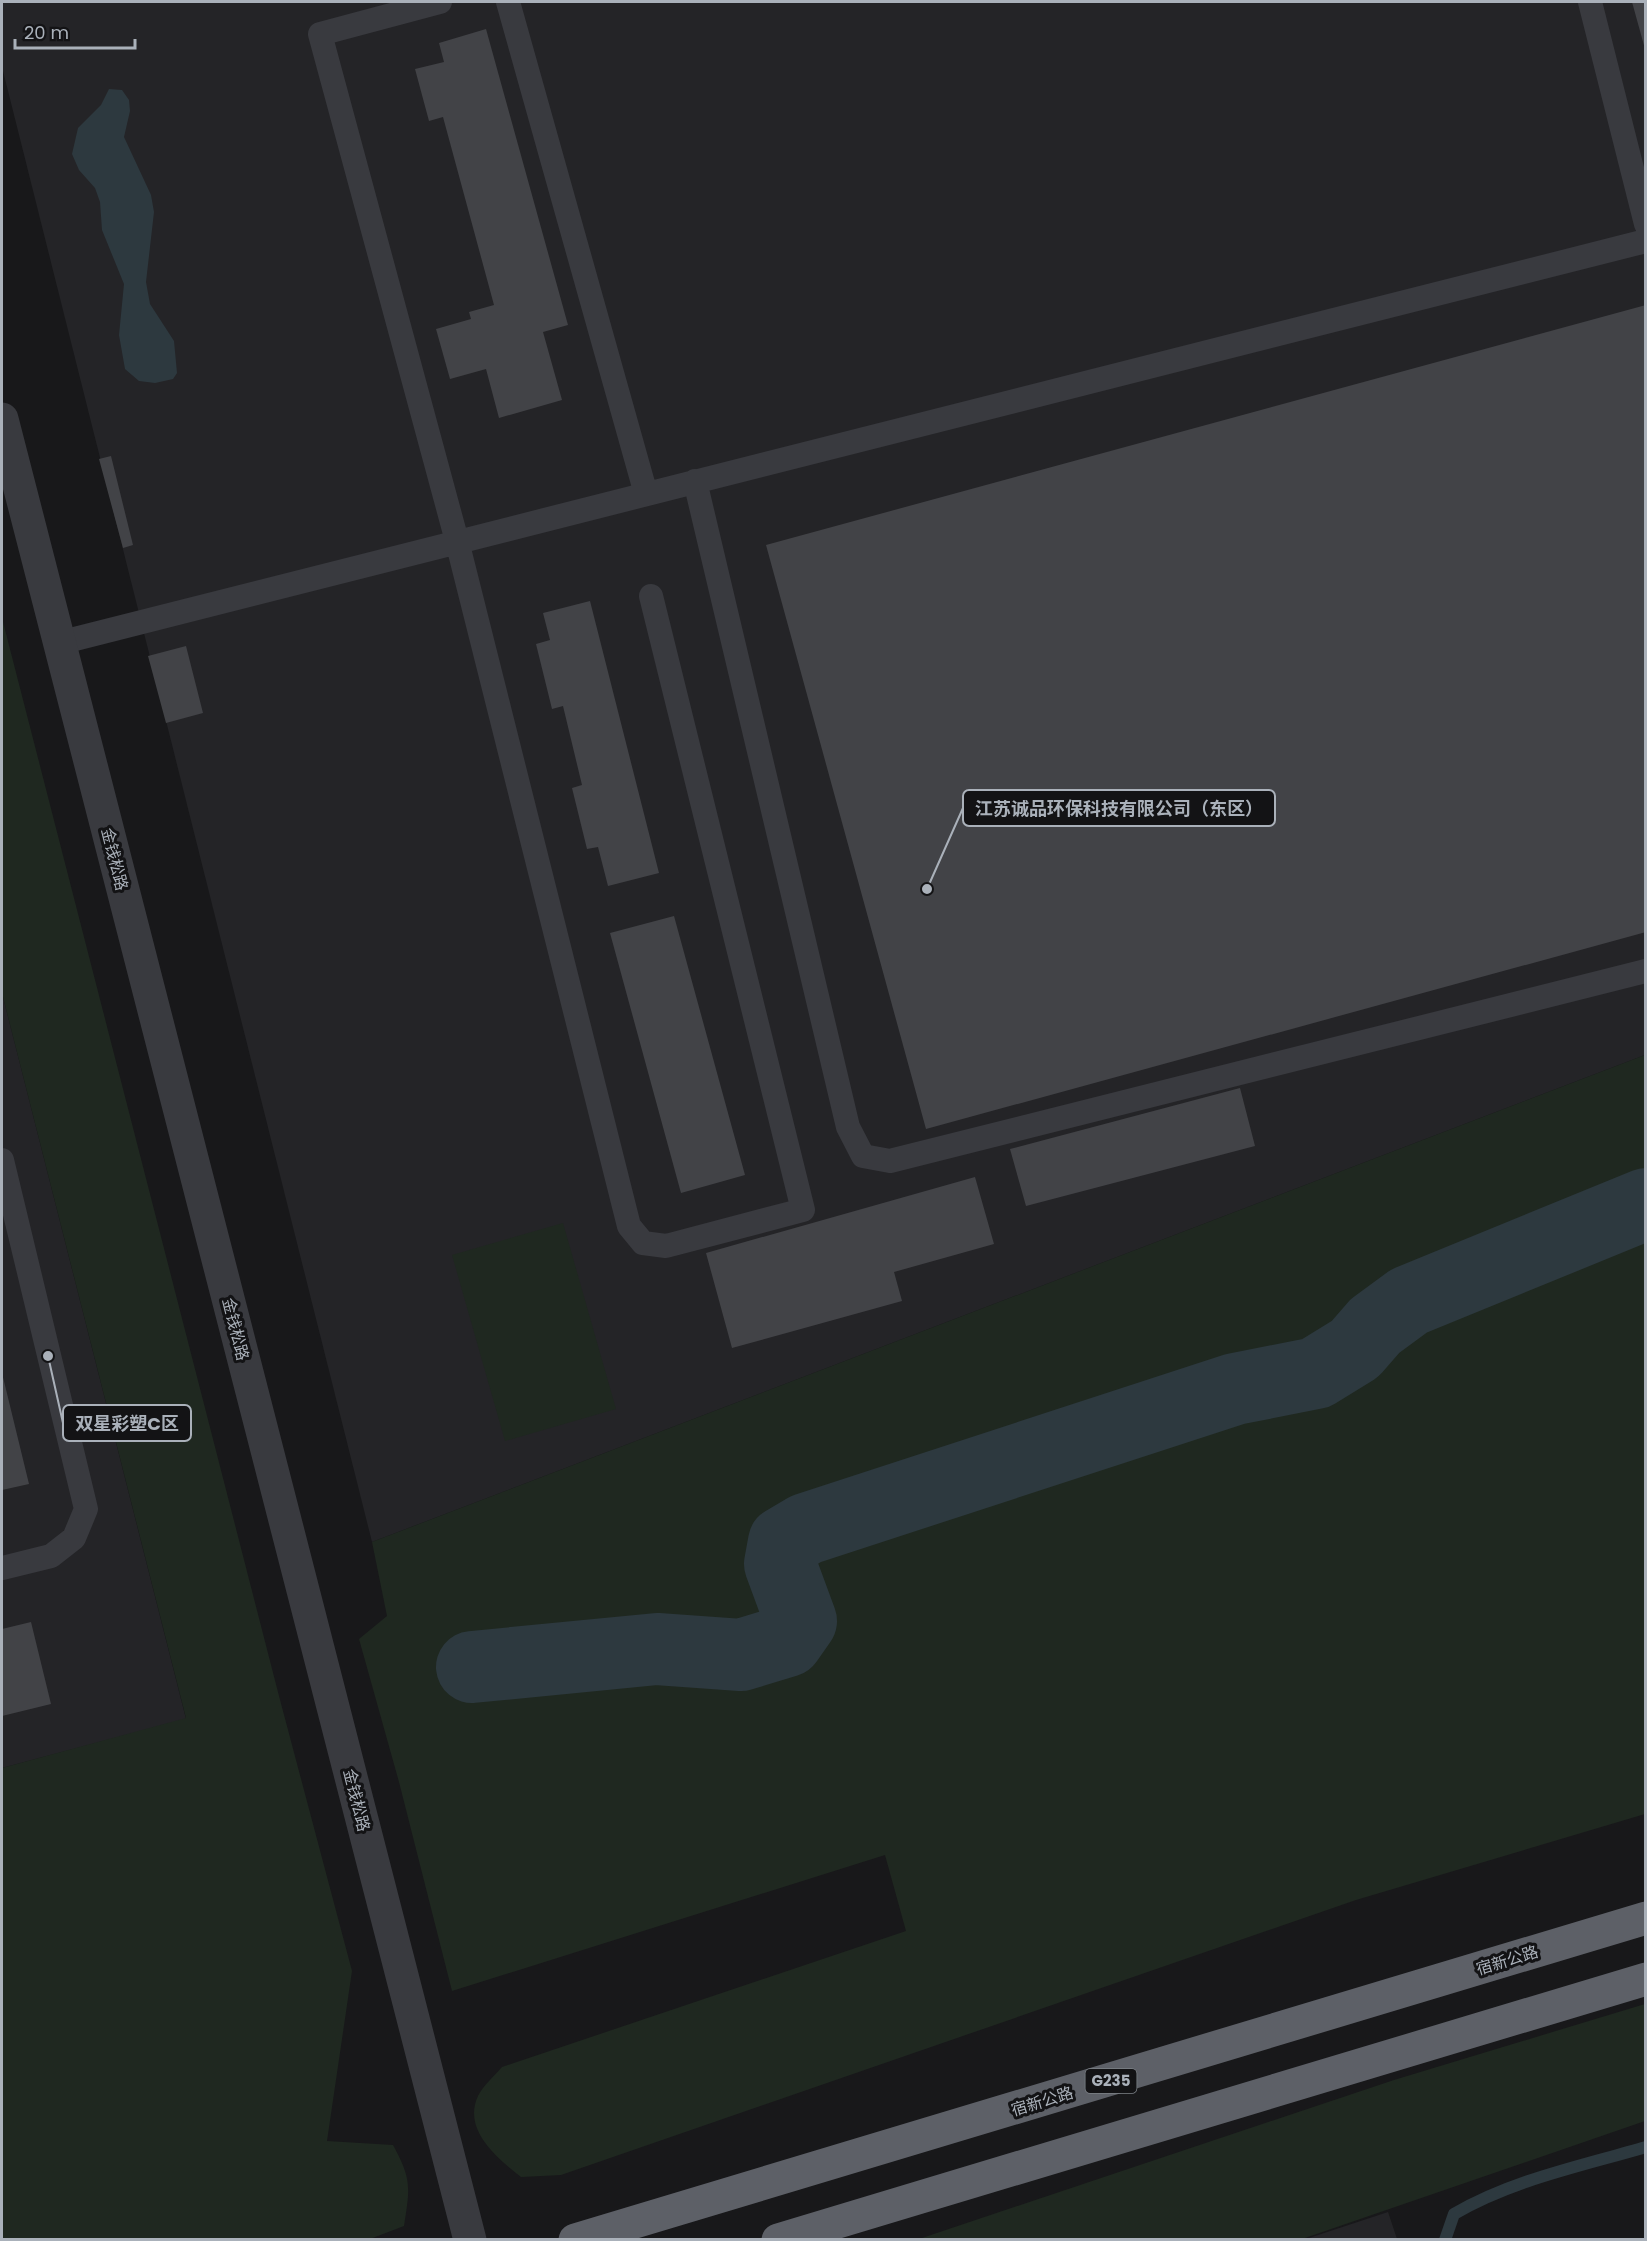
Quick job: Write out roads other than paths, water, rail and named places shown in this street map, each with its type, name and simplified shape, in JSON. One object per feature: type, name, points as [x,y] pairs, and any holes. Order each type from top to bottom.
[{"type":"highway","name":"宿新公路","points":[[575,2240],[1646,1918]]},
{"type":"highway","points":[[778,2240],[1646,1978]]},
{"type":"street","name":"金钱松路","points":[[2,419],[470,2240]]},
{"type":"lane","points":[[440,2],[320,34],[458,542],[629,1226],[643,1243],[666,1246],[803,1210],[651,596]]},
{"type":"lane","points":[[508,2],[645,494]]},
{"type":"lane","points":[[1590,2],[1646,224]]},
{"type":"lane","points":[[59,643],[1646,241]]},
{"type":"lane","points":[[695,481],[848,1127],[863,1156],[891,1161],[1646,971]]},
{"type":"lane","points":[[2,1160],[86,1509],[74,1538],[51,1556],[2,1568]]},
{"type":"waterway","points":[[472,1667],[657,1649],[741,1655],[787,1641],[801,1621],[780,1564],[784,1542],[806,1529],[1235,1389],[1316,1373],[1355,1349],[1375,1326],[1409,1301],[1646,1204]]},
{"type":"waterway","points":[[1445,2240],[1454,2214],[1476,2202],[1547,2175],[1646,2147]]},
{"type":"place","name":"江苏诚品环保科技有限公司（东区）","points":[[927,889]]},
{"type":"place","name":"双星彩塑C区","points":[[48,1356]]}]
